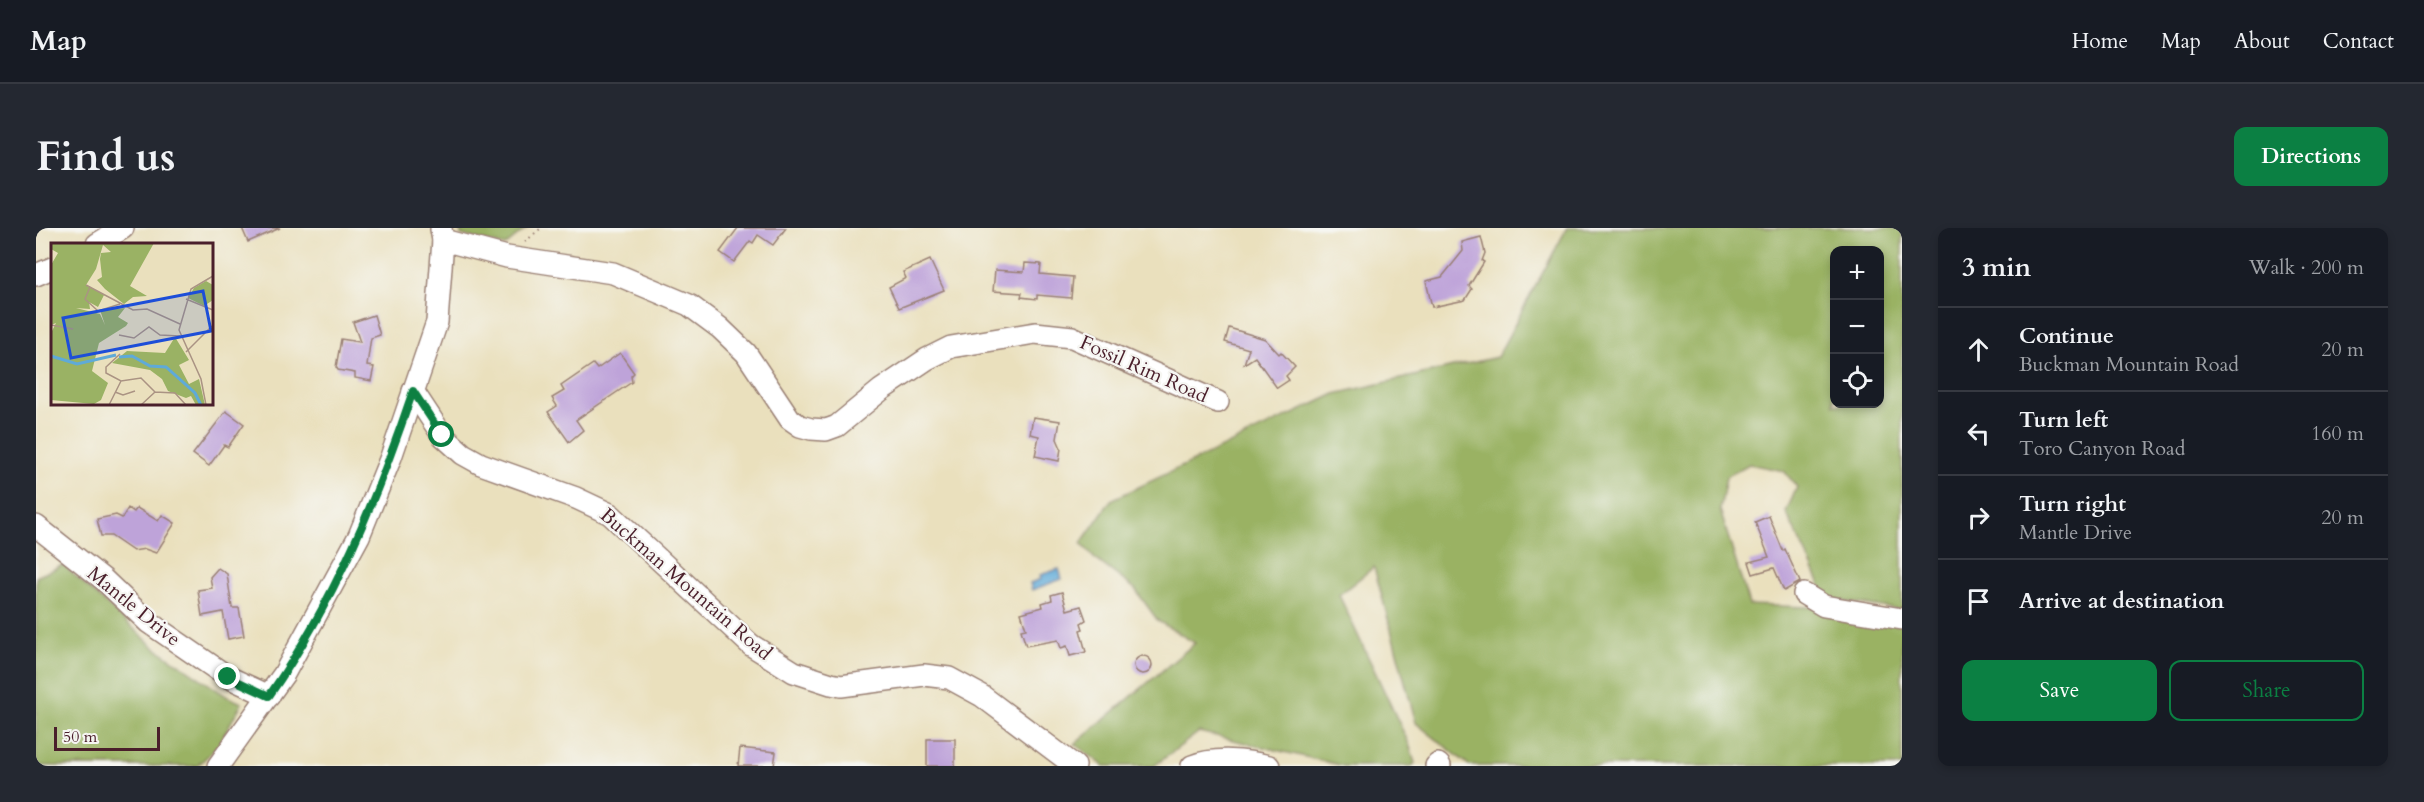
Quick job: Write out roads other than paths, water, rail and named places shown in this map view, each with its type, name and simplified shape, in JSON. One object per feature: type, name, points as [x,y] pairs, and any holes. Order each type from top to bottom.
[{"type":"street","points":[[99,243],[123,228]]},
{"type":"street","points":[[218,766],[299,650],[359,536],[391,457],[437,322],[442,234]]},
{"type":"street","name":"Fossil Rim Road","points":[[442,234],[507,257],[613,273],[689,305],[720,328],[746,353],[790,418],[800,426],[811,429],[826,430],[837,426],[881,390],[927,359],[951,347],[1035,333],[1056,334],[1083,341],[1218,402]]},
{"type":"street","points":[[36,275],[51,268]]},
{"type":"street","name":"Buckman Mountain Road","points":[[413,391],[442,435],[463,454],[482,465],[576,498],[610,514],[751,645],[772,660],[794,672],[841,686],[924,675],[950,678],[982,696],[1075,766]]},
{"type":"street","name":"Mantle Drive","points":[[36,526],[103,579],[148,622],[228,677],[269,696]]},
{"type":"street","points":[[1804,594],[1824,606],[1902,619]]},
{"type":"street","points":[[1192,766],[1202,762],[1252,762],[1269,766]]},
{"type":"water","points":[[1059,569],[1062,579],[1032,590],[1030,583],[1041,579],[1040,575]]}]
